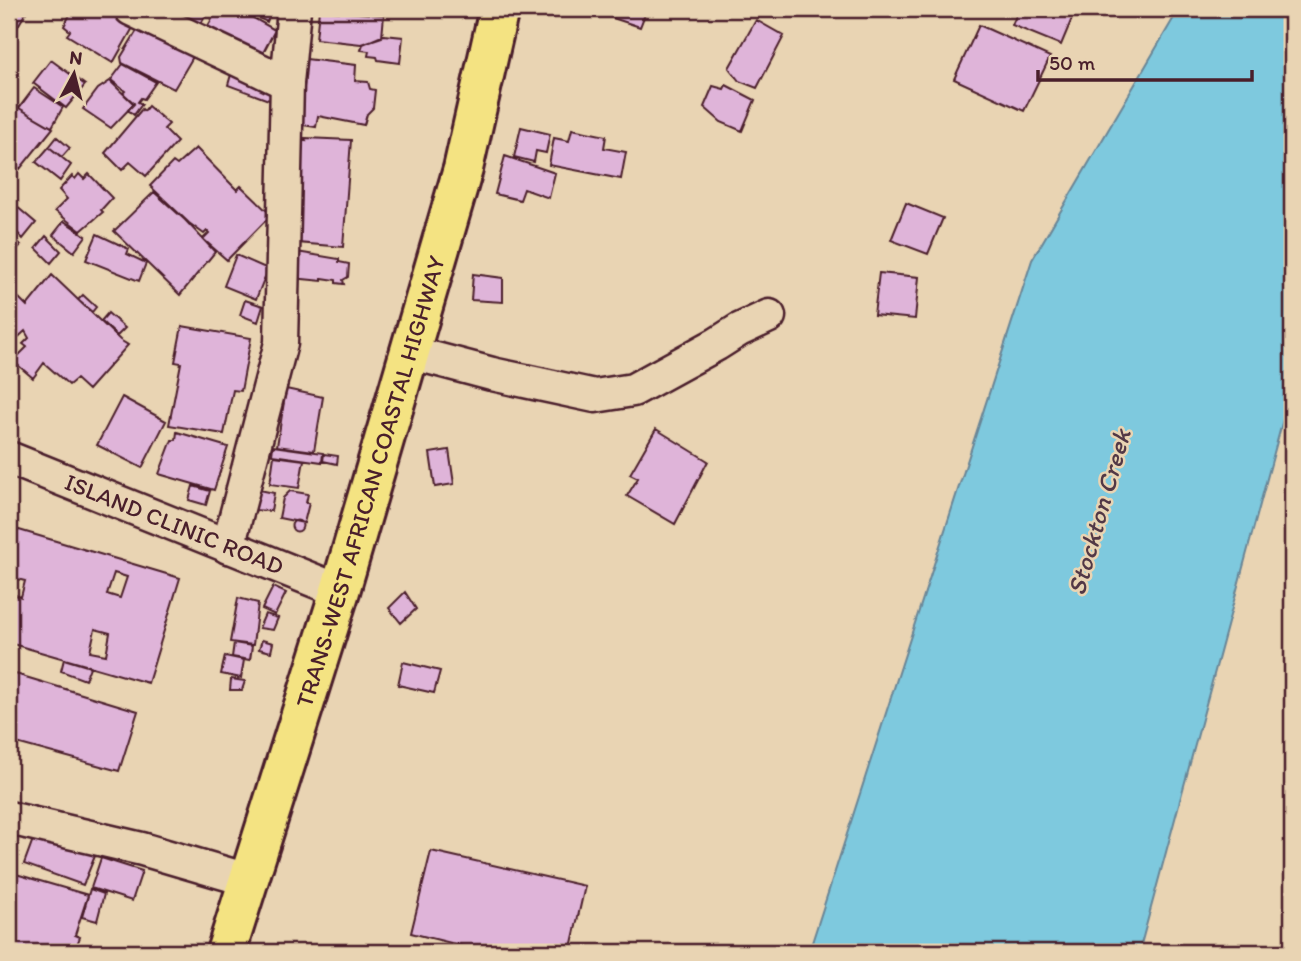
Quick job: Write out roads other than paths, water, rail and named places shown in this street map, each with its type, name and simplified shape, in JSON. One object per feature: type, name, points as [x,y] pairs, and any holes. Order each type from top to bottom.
[{"type":"highway","name":"TRANS-WEST AFRICAN COASTAL HIGHWAY","points":[[226,952],[340,591],[463,169],[499,9]]},
{"type":"street","points":[[131,9],[288,83]]},
{"type":"street","points":[[228,547],[281,343],[288,83],[294,9]]},
{"type":"street","points":[[409,352],[492,374],[595,396],[633,390],[739,330],[769,317]]},
{"type":"street","name":"ISLAND CLINIC ROAD","points":[[9,458],[340,591]]},
{"type":"street","points":[[9,818],[142,849],[248,880]]},
{"type":"water","name":"Stockton Creek","points":[[1179,9],[1292,9],[1292,386],[1139,952],[809,952],[1032,260]]}]
